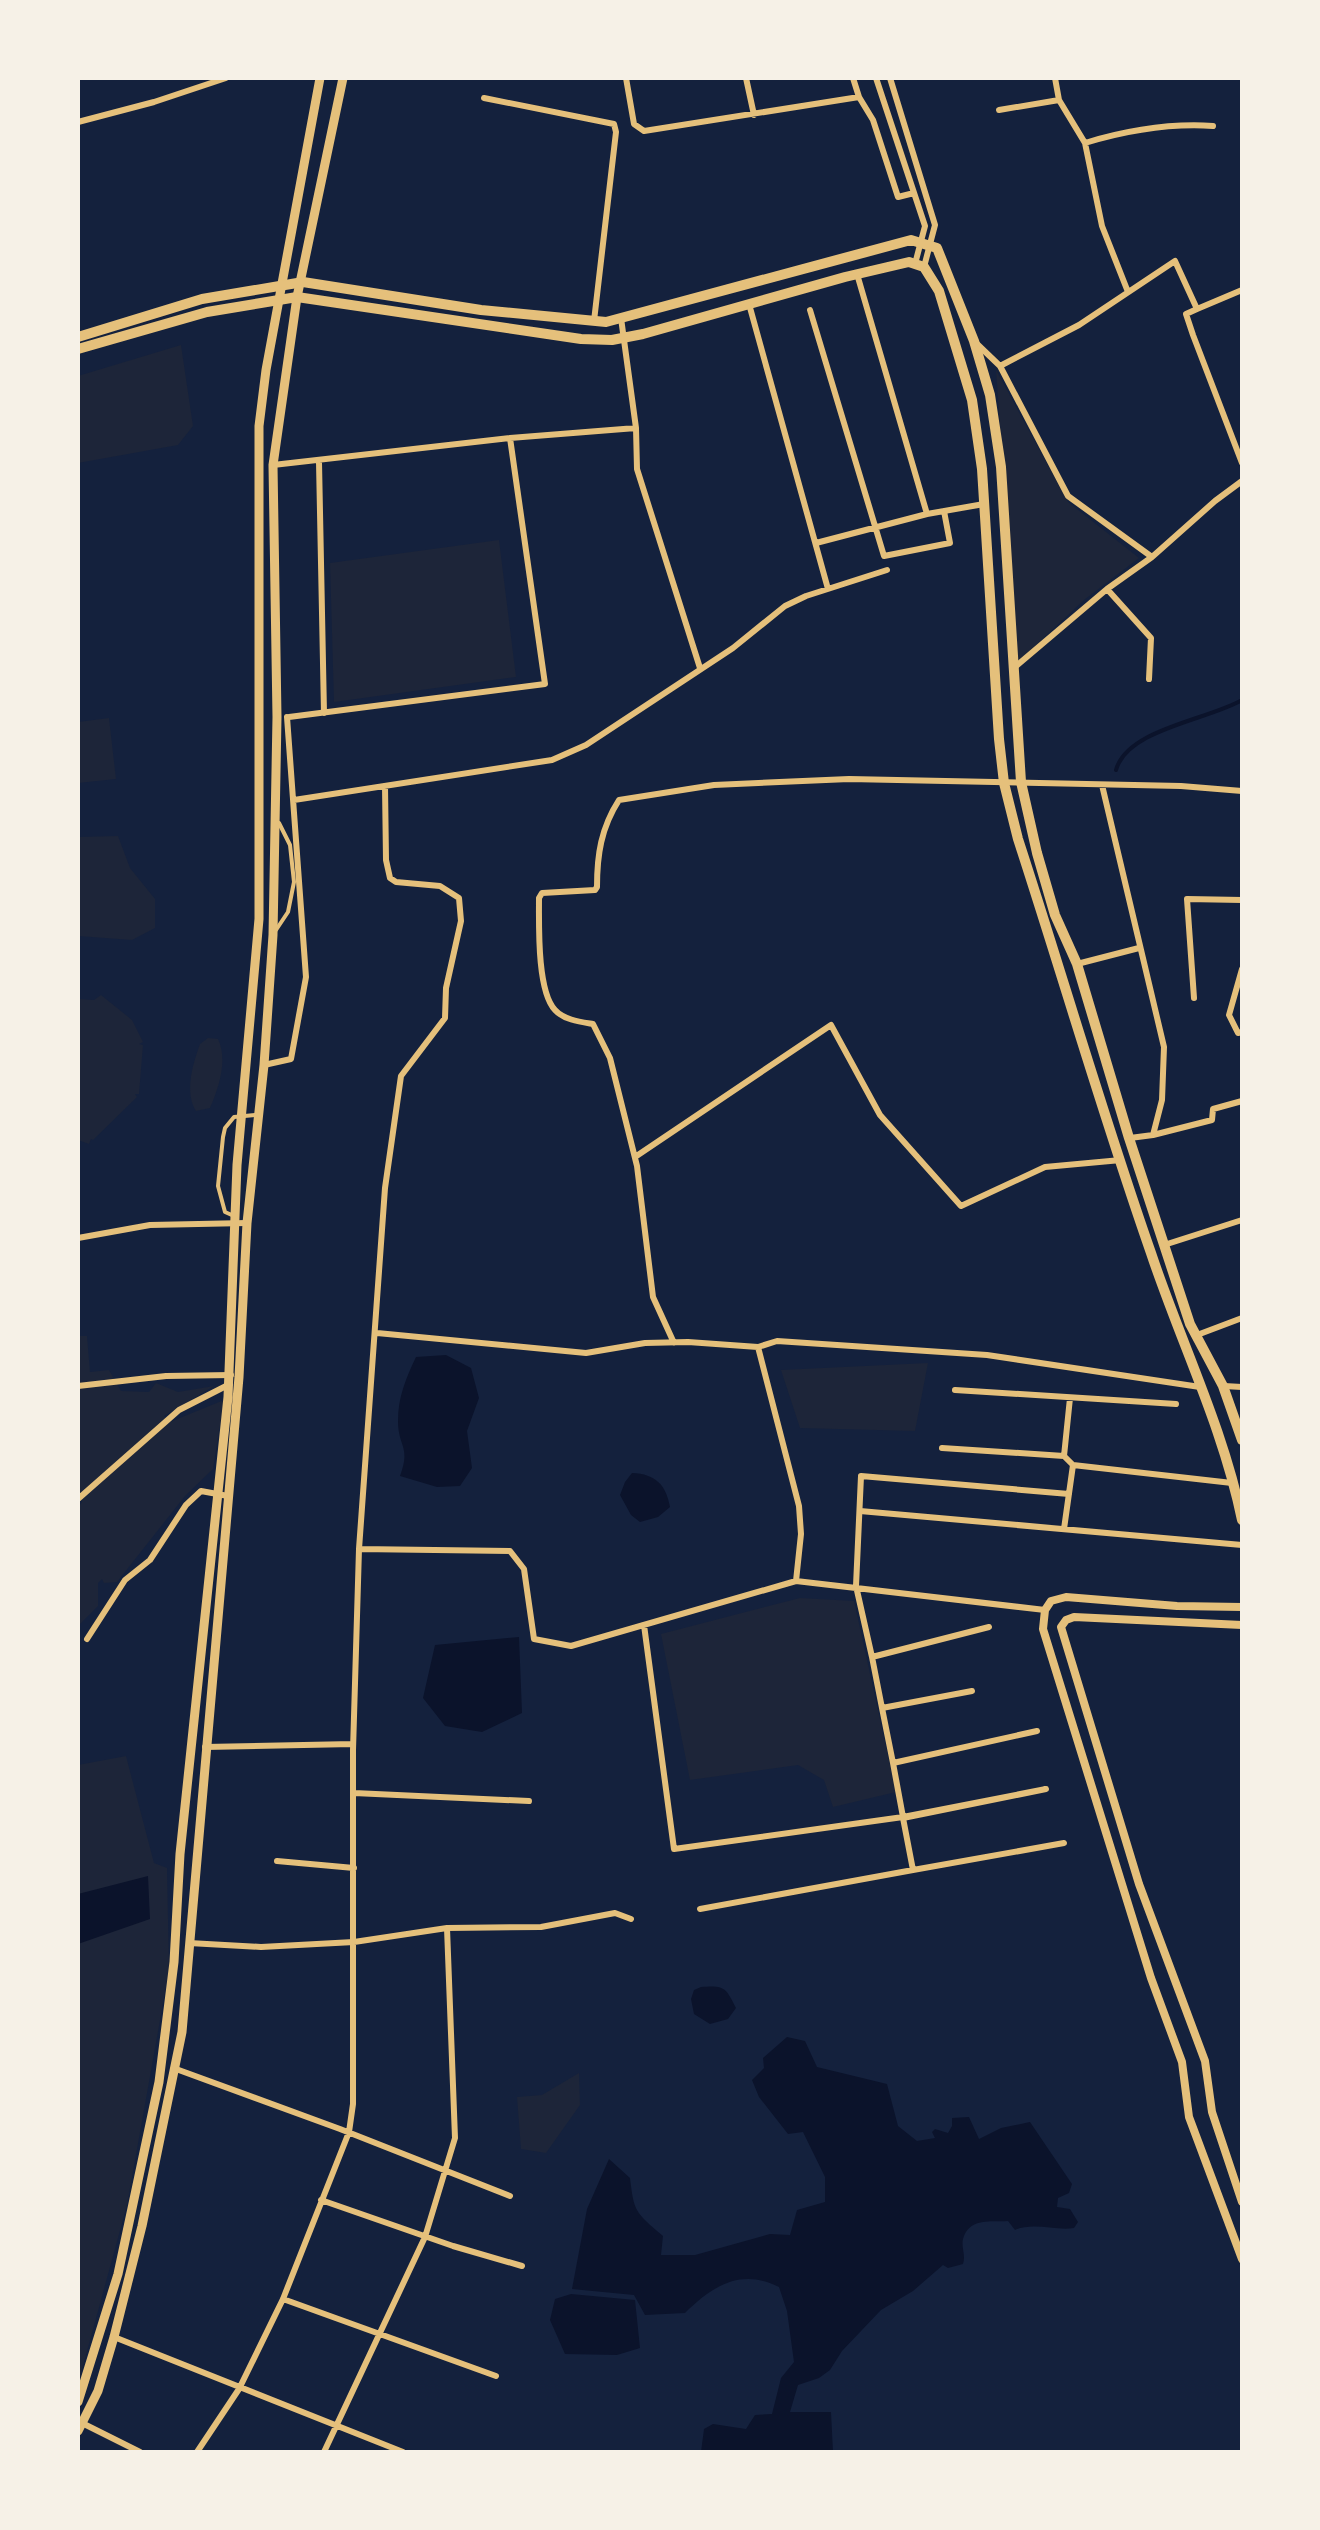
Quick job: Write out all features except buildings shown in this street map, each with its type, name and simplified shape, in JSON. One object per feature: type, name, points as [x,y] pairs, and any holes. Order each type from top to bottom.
[{"type":"main road","points":[[80,2427],[98,2392],[114,2336],[176,2069],[189,1943],[228,1496],[242,1116],[259,919],[258,439],[266,370],[320,78]]},
{"type":"main road","points":[[239,1221],[260,1115],[274,936],[277,717],[273,465],[297,297],[342,78]]},
{"type":"main road","points":[[78,337],[202,299],[303,282],[481,310],[594,322],[911,240],[937,248],[974,341],[990,395],[1001,467],[1021,782],[1055,915],[1077,964],[1164,1246],[1196,1335],[1223,1386],[1242,1440]]},
{"type":"main road","points":[[78,349],[206,312],[297,297],[582,339],[624,338],[857,274],[916,264],[940,291],[972,400],[985,504],[1004,783],[1018,839],[1176,1329],[1203,1387],[1242,1520]]},
{"type":"main road","points":[[78,2402],[118,2274],[160,2082],[216,1492],[232,1378]]},
{"type":"street","points":[[78,122],[226,78]]},
{"type":"street","points":[[626,78],[634,124],[644,131],[859,97]]},
{"type":"street","points":[[746,78],[754,115]]},
{"type":"street","points":[[853,78],[873,120],[898,198],[914,194]]},
{"type":"street","points":[[876,78],[925,226],[926,243]]},
{"type":"street","points":[[890,78],[935,225],[916,264]]},
{"type":"street","points":[[1056,78],[1059,100],[1085,143],[1102,226],[1128,292]]},
{"type":"street","points":[[484,98],[614,124],[594,322]]},
{"type":"street","points":[[999,110],[1059,100]]},
{"type":"street","points":[[1085,143],[1118,133],[1177,124],[1213,126]]},
{"type":"street","points":[[1000,366],[1079,325],[1174,261],[1197,309]]},
{"type":"street","points":[[857,274],[928,514]]},
{"type":"street","points":[[1242,290],[1186,314],[1242,462]]},
{"type":"street","points":[[749,304],[828,589]]},
{"type":"street","points":[[810,310],[884,556],[950,543],[944,511]]},
{"type":"street","points":[[621,318],[636,428],[637,469],[700,668]]},
{"type":"street","points":[[974,341],[1000,366],[1068,496],[1152,557]]},
{"type":"street","points":[[273,465],[636,428]]},
{"type":"street","points":[[277,717],[545,684],[510,438]]},
{"type":"street","points":[[319,462],[324,713]]},
{"type":"street","points":[[1013,669],[1242,482]]},
{"type":"street","points":[[815,544],[928,514],[985,504]]},
{"type":"street","points":[[294,800],[552,760],[586,745],[733,648],[785,606],[887,570]]},
{"type":"street","points":[[1107,589],[1151,638],[1150,679]]},
{"type":"street","points":[[264,1065],[291,1059],[306,977],[289,717]]},
{"type":"street","points":[[674,1343],[654,1297],[635,1157],[610,1058],[593,1024],[558,1014],[545,985],[542,892],[595,890],[598,856],[608,817],[618,800],[714,785],[849,779],[1242,791]]},
{"type":"street","points":[[1102,784],[1164,1047],[1162,1100],[1152,1135]]},
{"type":"street","points":[[197,2452],[240,2386],[283,2299],[348,2132],[353,2104],[353,1744],[360,1549],[385,1188],[401,1076],[445,1018],[446,988],[461,921],[459,898],[449,890],[390,878],[386,860],[385,786]]},
{"type":"street","points":[[1194,998],[1187,899],[1242,900]]},
{"type":"street","points":[[1077,964],[1139,948]]},
{"type":"street","points":[[1242,969],[1230,1015],[1238,1033],[1242,1032]]},
{"type":"street","points":[[635,1157],[830,1025],[880,1115],[962,1206],[1045,1167],[1122,1160]]},
{"type":"street","points":[[1129,1138],[1212,1120],[1213,1109],[1242,1100]]},
{"type":"street","points":[[1164,1246],[1242,1220]]},
{"type":"street","points":[[78,1238],[150,1225],[239,1221]]},
{"type":"street","points":[[1196,1335],[1242,1318]]},
{"type":"street","points":[[377,1333],[586,1353],[645,1344],[758,1347],[777,1341],[987,1354],[1203,1387]]},
{"type":"street","points":[[758,1347],[799,1506],[801,1534],[796,1582]]},
{"type":"street","points":[[78,1386],[166,1376],[232,1378]]},
{"type":"street","points":[[78,1499],[179,1410],[232,1378]]},
{"type":"street","points":[[1223,1386],[1242,1387]]},
{"type":"street","points":[[955,1390],[1176,1404]]},
{"type":"street","points":[[1064,1528],[1072,1466],[1064,1456],[1070,1398]]},
{"type":"street","points":[[942,1448],[1064,1456]]},
{"type":"street","points":[[1072,1466],[1234,1483]]},
{"type":"street","points":[[989,1627],[872,1657],[856,1586],[860,1476],[1069,1494]]},
{"type":"street","points":[[88,1639],[125,1580],[150,1560],[186,1505],[201,1490],[228,1496]]},
{"type":"street","points":[[860,1511],[1242,1545]]},
{"type":"street","points":[[360,1549],[510,1551],[524,1569],[534,1639],[571,1646],[796,1582],[1045,1610]]},
{"type":"street","points":[[1242,1607],[1066,1597],[1051,1601],[1045,1610],[1043,1629],[1151,1978],[1182,2062],[1182,2086],[1189,2116],[1242,2259]]},
{"type":"street","points":[[1242,1625],[1074,1617],[1060,1628],[1138,1884],[1200,2046],[1212,2112],[1242,2202]]},
{"type":"street","points":[[644,1624],[674,1850],[903,1817],[1046,1790],[903,1818],[913,1870]]},
{"type":"street","points":[[888,1653],[872,1657],[882,1708],[972,1691]]},
{"type":"street","points":[[936,1698],[882,1708],[893,1763],[983,1743]]},
{"type":"street","points":[[903,1817],[893,1763],[1037,1732]]},
{"type":"street","points":[[205,1748],[353,1744]]},
{"type":"street","points":[[354,1794],[528,1801]]},
{"type":"street","points":[[700,1909],[1064,1843]]},
{"type":"street","points":[[277,1861],[354,1868]]},
{"type":"street","points":[[189,1943],[260,1947],[354,1942],[446,1928],[541,1927],[615,1912],[631,1919]]},
{"type":"street","points":[[324,2452],[425,2237],[456,2138],[446,1928]]},
{"type":"street","points":[[176,2069],[510,2196]]},
{"type":"street","points":[[1182,2086],[1207,2080]]},
{"type":"street","points":[[321,2200],[522,2266]]},
{"type":"street","points":[[283,2299],[496,2376]]},
{"type":"street","points":[[114,2336],[404,2452]]},
{"type":"street","points":[[80,2427],[140,2452]]},
{"type":"lane","points":[[274,936],[288,912],[294,882],[290,845],[280,828],[276,808]]},
{"type":"lane","points":[[239,1221],[225,1212],[218,1186],[224,1128],[234,1118],[260,1115]]},
{"type":"shaded area","points":[[181,345],[193,426],[178,445],[78,463],[78,376]]},
{"type":"shaded area","points":[[996,370],[1068,502],[1139,558],[1084,600],[1017,663]]},
{"type":"shaded area","points":[[499,540],[516,677],[334,702],[330,563]]},
{"type":"shaded area","points":[[109,718],[116,779],[78,783],[78,722]]},
{"type":"shaded area","points":[[118,836],[130,868],[155,899],[155,928],[132,940],[78,936],[78,837]]},
{"type":"shaded area","points":[[101,995],[132,1020],[143,1042],[139,1044],[143,1045],[139,1094],[89,1144],[78,1140],[78,999],[94,1000]]},
{"type":"shaded area","points":[[208,1038],[218,1039],[221,1047],[221,1074],[210,1108],[196,1111],[191,1078],[200,1044]]},
{"type":"shaded area","points":[[78,1336],[87,1336],[90,1372],[109,1370],[121,1391],[149,1392],[156,1383],[178,1392],[214,1386],[164,1416],[170,1422],[224,1400],[213,1469],[185,1496],[117,1582],[104,1583],[102,1579],[98,1583],[98,1606],[78,1626],[78,1507],[82,1502],[78,1493]]},
{"type":"shaded area","points":[[446,1355],[471,1368],[479,1398],[467,1431],[472,1468],[460,1486],[437,1487],[400,1476],[404,1452],[398,1412],[416,1357]]},
{"type":"shaded area","points":[[928,1363],[915,1431],[800,1428],[781,1370]]},
{"type":"shaded area","points":[[632,1473],[654,1478],[663,1487],[670,1507],[658,1517],[640,1522],[631,1515],[620,1495]]},
{"type":"shaded area","points":[[800,1598],[854,1601],[896,1792],[833,1807],[824,1780],[798,1765],[690,1780],[661,1634]]},
{"type":"shaded area","points":[[519,1637],[522,1713],[482,1732],[445,1726],[423,1698],[435,1645]]},
{"type":"shaded area","points":[[126,1756],[154,1863],[167,1868],[169,1970],[127,2205],[78,2384],[78,1765]]},
{"type":"shaded area","points":[[148,1876],[150,1919],[78,1944],[78,1894]]},
{"type":"shaded area","points":[[720,1987],[727,1992],[736,2008],[728,2019],[710,2024],[694,2014],[691,1999],[694,1990]]},
{"type":"shaded area","points":[[787,2037],[805,2041],[817,2067],[887,2084],[898,2126],[917,2141],[935,2138],[935,2129],[948,2133],[952,2118],[969,2117],[979,2139],[1001,2128],[1030,2122],[1072,2184],[1069,2193],[1058,2198],[1057,2207],[1070,2209],[1078,2222],[1074,2228],[1015,2230],[1008,2221],[988,2221],[970,2227],[963,2239],[963,2264],[948,2268],[943,2265],[913,2291],[881,2310],[842,2351],[830,2370],[798,2385],[790,2412],[831,2412],[833,2452],[701,2452],[704,2429],[713,2424],[746,2429],[755,2415],[772,2414],[781,2378],[794,2362],[787,2311],[779,2287],[752,2279],[740,2280],[717,2288],[685,2313],[645,2315],[634,2295],[572,2289],[587,2209],[609,2159],[630,2178],[638,2211],[663,2236],[661,2255],[695,2255],[770,2234],[790,2235],[797,2210],[825,2202],[825,2177],[803,2132],[788,2134],[759,2097],[752,2080],[764,2068],[763,2058]]},
{"type":"shaded area","points":[[579,2073],[580,2105],[546,2153],[521,2149],[517,2097],[542,2095]]},
{"type":"shaded area","points":[[571,2294],[635,2300],[640,2348],[617,2355],[565,2354],[550,2320],[555,2299]]},
{"type":"waterway","points":[[1116,770],[1123,756],[1152,735],[1242,700]]}]
